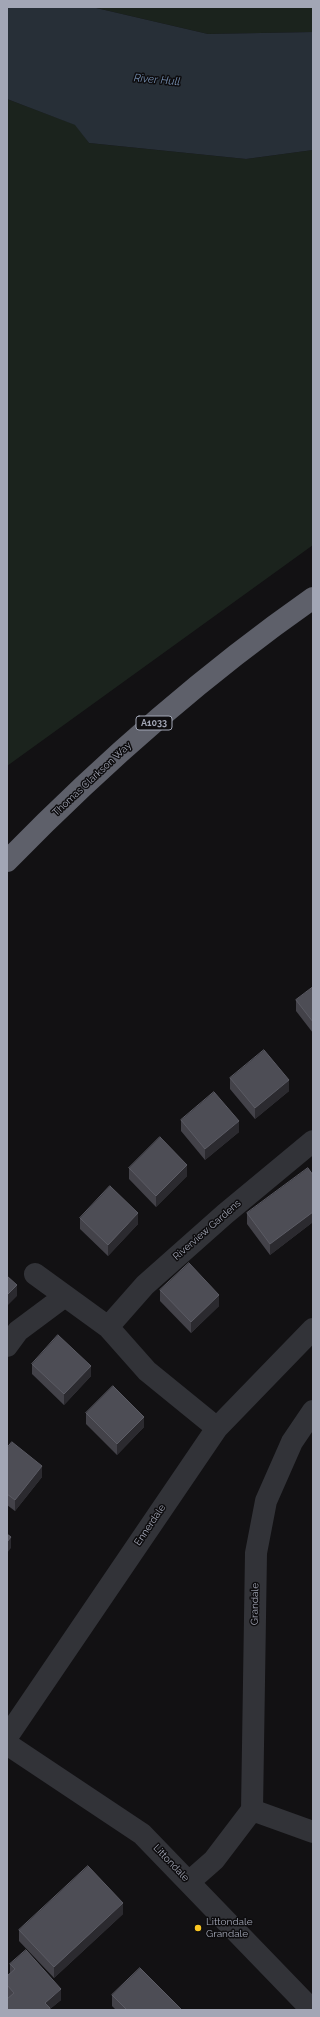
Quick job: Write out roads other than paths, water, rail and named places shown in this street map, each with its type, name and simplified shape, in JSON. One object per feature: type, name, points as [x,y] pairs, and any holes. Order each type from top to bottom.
[{"type":"highway","name":"Thomas Clarkson Way","points":[[7,861],[76,793],[135,739],[202,683],[313,598]]},
{"type":"street","name":"Riverview Gardens","points":[[108,1327],[145,1285],[225,1214],[313,1141]]},
{"type":"street","points":[[35,1274],[108,1327],[147,1371],[216,1428]]},
{"type":"street","points":[[7,1346],[18,1331],[65,1296]]},
{"type":"street","name":"Ennerdale","points":[[7,1737],[216,1428],[313,1329]]},
{"type":"street","name":"Grandale","points":[[252,1810],[256,1553],[266,1501],[292,1442],[313,1411]]},
{"type":"street","name":"Littondale","points":[[7,1744],[142,1834],[312,2010]]},
{"type":"street","points":[[189,1882],[214,1860],[252,1810],[313,1832]]},
{"type":"water","name":"River Hull","points":[[7,7],[92,7],[208,34],[313,32],[313,150],[246,159],[89,143],[75,125],[7,99]]},
{"type":"place","name":"Littondale Grandale","points":[[198,1928]]}]
